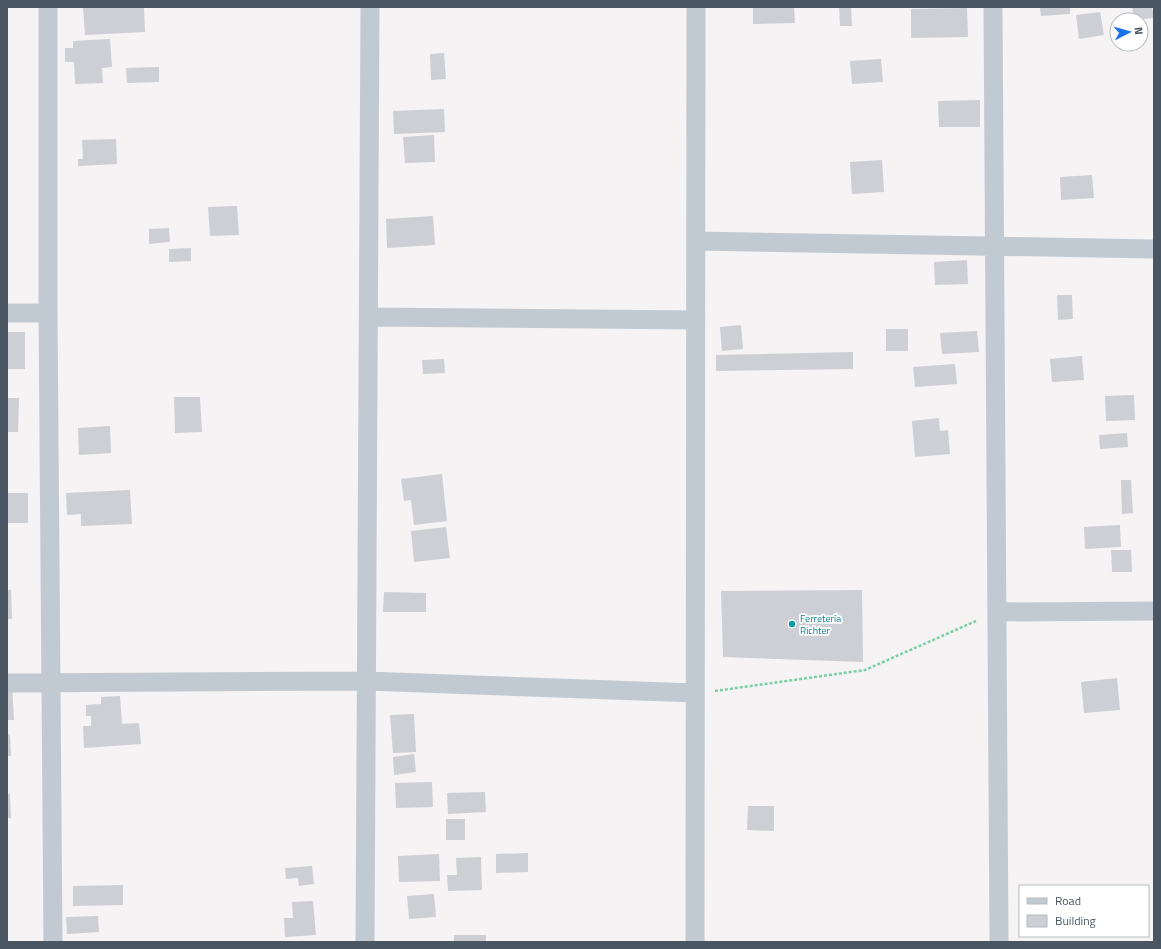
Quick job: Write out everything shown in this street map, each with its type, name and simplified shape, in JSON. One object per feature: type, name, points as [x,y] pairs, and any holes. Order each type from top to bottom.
[{"type":"street","points":[[48,7],[48,313],[53,942]]},
{"type":"street","points":[[365,942],[370,7]]},
{"type":"street","points":[[696,7],[696,942]]},
{"type":"street","points":[[993,7],[999,942]]},
{"type":"street","points":[[696,241],[1154,249]]},
{"type":"street","points":[[7,313],[48,313]]},
{"type":"street","points":[[369,317],[696,320]]},
{"type":"street","points":[[997,612],[1154,611]]},
{"type":"street","points":[[7,683],[366,681],[695,693]]},
{"type":"path","points":[[695,693],[865,670],[997,612]]},
{"type":"building","points":[[83,7],[144,7],[145,32],[85,35]]},
{"type":"building","points":[[753,7],[794,7],[795,23],[753,24]]},
{"type":"building","points":[[839,7],[851,7],[852,26],[840,26]]},
{"type":"building","points":[[1040,7],[1070,7],[1070,14],[1041,16]]},
{"type":"building","points":[[1132,7],[1152,7],[1154,18],[1149,18],[1149,12],[1133,12]]},
{"type":"building","points":[[967,8],[968,37],[911,38],[911,9]]},
{"type":"building","points":[[1100,12],[1104,35],[1079,39],[1076,15]]},
{"type":"building","points":[[110,39],[112,67],[102,68],[103,83],[75,84],[74,62],[65,62],[65,48],[73,48],[73,41]]},
{"type":"building","points":[[444,53],[446,79],[431,80],[430,54]]},
{"type":"building","points":[[881,59],[883,82],[852,84],[850,61]]},
{"type":"building","points":[[159,67],[159,82],[127,83],[126,68]]},
{"type":"building","points":[[980,100],[980,127],[939,127],[938,101]]},
{"type":"building","points":[[444,109],[445,132],[394,134],[393,111]]},
{"type":"building","points":[[434,135],[435,162],[405,163],[403,137]]},
{"type":"building","points":[[116,139],[117,164],[78,166],[78,159],[83,159],[82,140]]},
{"type":"building","points":[[882,160],[884,192],[852,194],[850,162]]},
{"type":"building","points":[[1092,175],[1094,198],[1061,200],[1060,177]]},
{"type":"building","points":[[237,206],[239,235],[210,236],[208,207]]},
{"type":"building","points":[[433,216],[435,245],[387,248],[386,219]]},
{"type":"building","points":[[169,228],[170,242],[149,244],[149,229]]},
{"type":"building","points":[[191,248],[191,261],[169,262],[169,249]]},
{"type":"building","points":[[967,260],[968,284],[935,285],[934,262]]},
{"type":"building","points":[[1057,295],[1072,295],[1073,319],[1058,320]]},
{"type":"building","points":[[741,325],[743,349],[722,351],[720,327]]},
{"type":"building","points":[[886,329],[908,329],[908,351],[886,351]]},
{"type":"building","points":[[977,331],[979,352],[942,354],[940,333]]},
{"type":"building","points":[[7,332],[25,332],[25,369],[7,369]]},
{"type":"building","points":[[853,352],[853,369],[716,371],[716,355]]},
{"type":"building","points":[[1082,356],[1084,380],[1052,382],[1050,359]]},
{"type":"building","points":[[444,359],[445,373],[423,374],[422,360]]},
{"type":"building","points":[[955,364],[957,384],[915,387],[913,367]]},
{"type":"building","points":[[1134,395],[1135,420],[1106,421],[1105,396]]},
{"type":"building","points":[[174,397],[200,397],[202,432],[175,433]]},
{"type":"building","points":[[7,398],[19,398],[18,432],[7,432]]},
{"type":"building","points":[[939,418],[940,431],[948,430],[950,454],[915,457],[912,421]]},
{"type":"building","points":[[110,426],[111,453],[79,455],[78,428]]},
{"type":"building","points":[[1127,433],[1128,447],[1100,449],[1099,435]]},
{"type":"building","points":[[442,474],[447,521],[414,525],[411,500],[404,501],[401,479]]},
{"type":"building","points":[[1121,480],[1131,480],[1133,513],[1122,514]]},
{"type":"building","points":[[130,490],[132,524],[81,526],[81,514],[67,515],[66,493]]},
{"type":"building","points":[[7,493],[28,493],[28,523],[7,523]]},
{"type":"building","points":[[1120,525],[1121,547],[1085,549],[1084,527]]},
{"type":"building","points":[[446,527],[450,558],[414,562],[411,531]]},
{"type":"building","points":[[1111,550],[1131,550],[1132,572],[1112,572]]},
{"type":"building","points":[[7,590],[11,590],[12,619],[7,619]]},
{"type":"building","name":"Ferretería Richter","points":[[862,590],[863,662],[723,657],[721,591]]},
{"type":"building","points":[[384,592],[426,593],[426,612],[383,612]]},
{"type":"building","points":[[1117,678],[1120,710],[1084,713],[1081,682]]},
{"type":"building","points":[[7,685],[12,685],[14,720],[7,720]]},
{"type":"building","points":[[120,696],[122,724],[139,723],[141,744],[84,748],[83,726],[91,726],[91,716],[86,716],[86,705],[101,704],[101,697]]},
{"type":"building","points":[[414,714],[416,752],[393,753],[390,715]]},
{"type":"building","points":[[10,734],[11,756],[7,756],[7,735]]},
{"type":"building","points":[[414,754],[416,772],[394,775],[393,757]]},
{"type":"building","points":[[432,782],[433,807],[396,808],[395,783]]},
{"type":"building","points":[[485,792],[486,812],[448,814],[447,793]]},
{"type":"building","points":[[7,794],[10,794],[11,818],[7,818]]},
{"type":"building","points":[[748,806],[774,806],[774,831],[747,830]]},
{"type":"building","points":[[446,819],[465,819],[465,840],[446,840]]},
{"type":"building","points":[[528,853],[528,872],[496,873],[496,854]]},
{"type":"building","points":[[439,854],[440,881],[399,882],[398,856]]},
{"type":"building","points":[[481,857],[482,890],[448,891],[447,875],[457,875],[456,858]]},
{"type":"building","points":[[312,866],[314,884],[299,886],[298,878],[286,879],[285,868]]},
{"type":"building","points":[[123,885],[123,905],[73,906],[73,886]]},
{"type":"building","points":[[434,894],[436,917],[409,919],[407,896]]},
{"type":"building","points":[[313,901],[316,935],[285,937],[284,918],[293,918],[292,902]]},
{"type":"building","points":[[98,916],[99,932],[67,934],[66,917]]},
{"type":"building","points":[[454,935],[486,935],[486,942],[454,942]]},
{"type":"place","name":"Ferretería Richter","points":[[792,624]]}]
